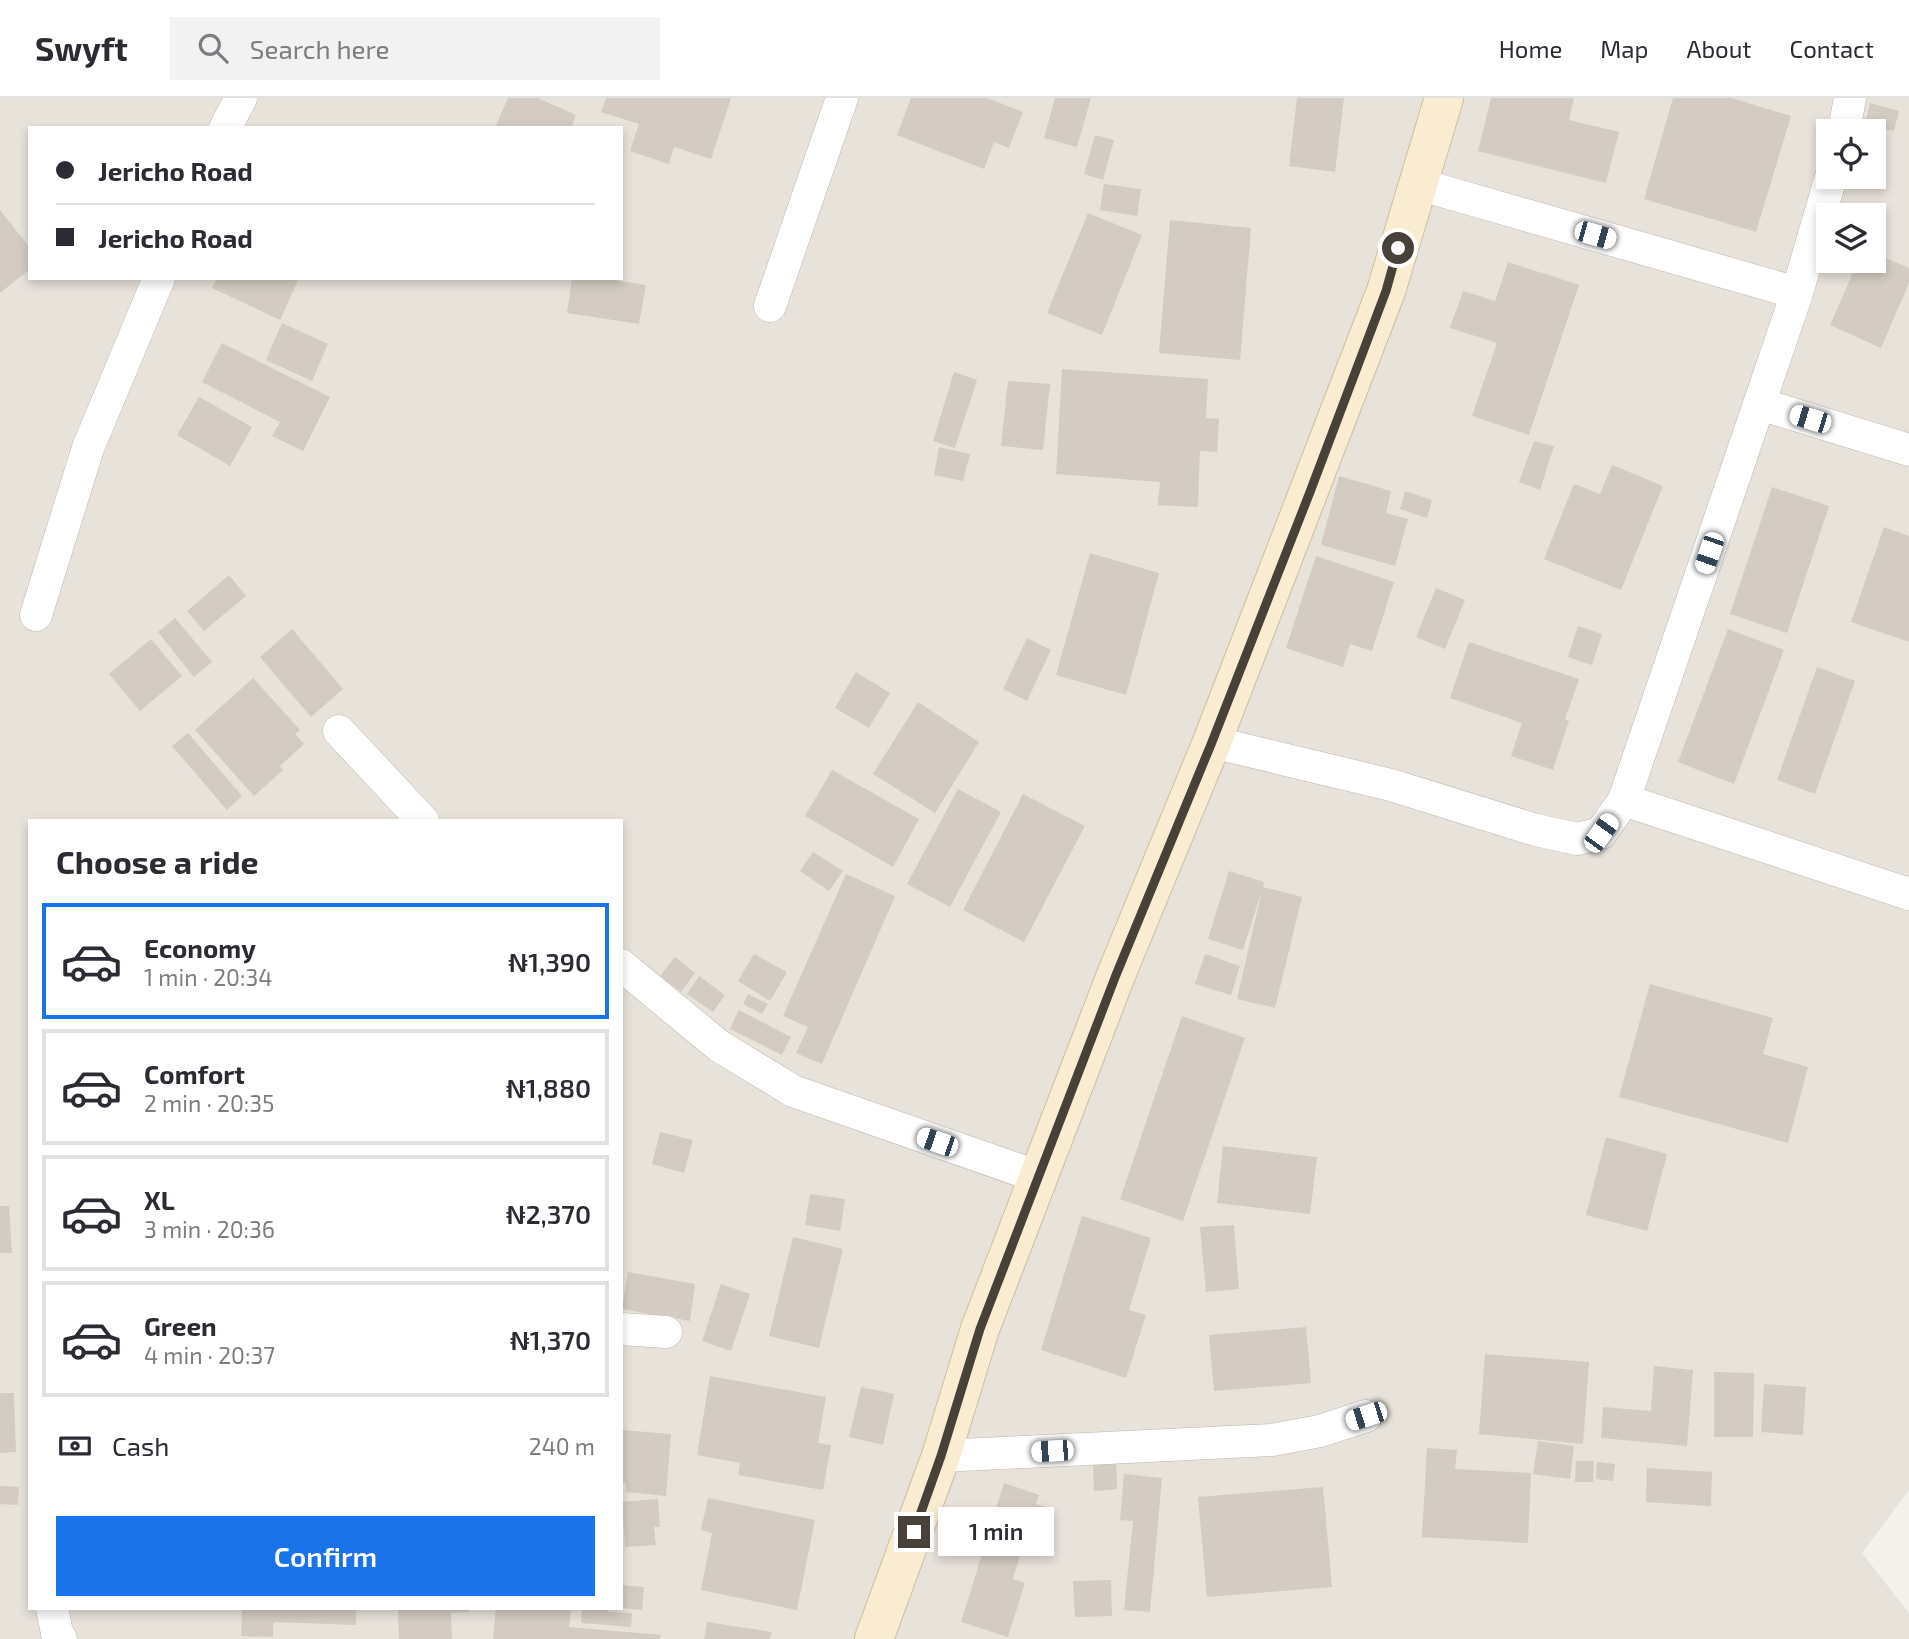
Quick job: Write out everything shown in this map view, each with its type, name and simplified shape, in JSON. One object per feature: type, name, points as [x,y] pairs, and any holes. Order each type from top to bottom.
[{"type":"street","points":[[226,126],[241,98]]},
{"type":"street","points":[[770,306],[842,98]]},
{"type":"street","points":[[874,1639],[941,1456],[980,1329],[1116,975],[1212,742],[1386,291],[1444,98]]},
{"type":"street","points":[[1846,119],[1850,98]]},
{"type":"street","points":[[1418,184],[1797,293]]},
{"type":"street","points":[[1212,742],[1391,785],[1536,830],[1577,839],[1601,833],[1624,800],[1797,293],[1827,189]]},
{"type":"street","points":[[36,615],[88,448],[158,280]]},
{"type":"street","points":[[1760,404],[1909,450]]},
{"type":"street","points":[[340,732],[421,819]]},
{"type":"street","points":[[1624,800],[1909,894]]},
{"type":"street","points":[[623,967],[719,1046],[793,1091],[1039,1177]]},
{"type":"street","points":[[623,1329],[666,1332]]},
{"type":"street","points":[[941,1456],[1272,1440],[1320,1431],[1366,1416]]},
{"type":"street","points":[[52,1610],[57,1633],[61,1639]]},
{"type":"shaded area","points":[[0,98],[1909,98],[1909,1490],[1862,1553],[1909,1613],[1909,1639],[0,1639]]},
{"type":"building","points":[[508,98],[538,98],[576,115],[572,126],[496,126]]},
{"type":"building","points":[[606,98],[731,98],[711,159],[674,147],[669,164],[630,151],[639,124],[601,112]]},
{"type":"building","points":[[911,98],[987,98],[1023,112],[1009,148],[994,142],[984,169],[897,135]]},
{"type":"building","points":[[1055,98],[1091,98],[1077,147],[1044,138]]},
{"type":"building","points":[[1297,98],[1344,98],[1335,172],[1289,166]]},
{"type":"building","points":[[1491,98],[1574,98],[1569,120],[1619,132],[1606,183],[1478,151]]},
{"type":"building","points":[[1673,98],[1732,98],[1791,116],[1756,232],[1644,199]]},
{"type":"building","points":[[1870,103],[1899,111],[1894,131],[1886,129],[1886,119],[1866,119]]},
{"type":"building","points":[[1095,135],[1114,140],[1103,180],[1084,174]]},
{"type":"building","points":[[1104,184],[1141,189],[1137,216],[1100,210]]},
{"type":"building","points":[[0,210],[28,245],[28,271],[0,293]]},
{"type":"building","points":[[1088,213],[1142,235],[1102,335],[1047,313]]},
{"type":"building","points":[[1170,220],[1251,228],[1240,360],[1159,353]]},
{"type":"building","points":[[1886,258],[1909,268],[1909,283],[1881,348],[1830,325],[1853,273],[1886,273]]},
{"type":"building","points":[[1508,262],[1579,285],[1529,435],[1472,416],[1497,343],[1450,328],[1463,291],[1495,301]]},
{"type":"building","points":[[216,280],[298,280],[280,320],[212,288]]},
{"type":"building","points":[[572,280],[615,280],[646,285],[639,324],[567,313]]},
{"type":"building","points":[[282,323],[328,344],[312,381],[266,360]]},
{"type":"building","points":[[222,343],[330,397],[303,451],[272,436],[280,422],[202,382]]},
{"type":"building","points":[[1062,369],[1208,379],[1206,418],[1219,419],[1217,452],[1200,451],[1198,507],[1158,505],[1160,482],[1056,474]]},
{"type":"building","points":[[954,372],[977,380],[955,448],[933,441]]},
{"type":"building","points":[[1008,381],[1050,384],[1043,450],[1001,446]]},
{"type":"building","points":[[199,397],[252,427],[230,466],[177,435]]},
{"type":"building","points":[[1534,441],[1554,446],[1540,490],[1519,482]]},
{"type":"building","points":[[939,447],[970,454],[963,481],[934,475]]},
{"type":"building","points":[[1612,465],[1663,486],[1621,590],[1544,559],[1574,484],[1600,494]]},
{"type":"building","points":[[1339,476],[1391,491],[1386,513],[1408,519],[1395,566],[1321,545]]},
{"type":"building","points":[[1772,487],[1829,506],[1787,633],[1730,614]]},
{"type":"building","points":[[1405,491],[1432,500],[1427,518],[1400,509]]},
{"type":"building","points":[[1884,527],[1909,536],[1909,642],[1851,622]]},
{"type":"building","points":[[1090,553],[1159,573],[1126,695],[1056,675]]},
{"type":"building","points":[[1316,556],[1394,582],[1372,651],[1350,644],[1343,667],[1286,648]]},
{"type":"building","points":[[229,575],[246,596],[204,631],[187,611]]},
{"type":"building","points":[[1436,588],[1465,600],[1445,649],[1416,637]]},
{"type":"building","points":[[175,618],[212,662],[194,677],[158,632]]},
{"type":"building","points":[[1578,626],[1602,634],[1592,665],[1568,657]]},
{"type":"building","points":[[292,629],[343,689],[311,717],[260,657]]},
{"type":"building","points":[[1728,629],[1784,650],[1734,784],[1678,762]]},
{"type":"building","points":[[1027,638],[1051,650],[1027,701],[1003,689]]},
{"type":"building","points":[[151,639],[182,676],[140,711],[109,674]]},
{"type":"building","points":[[1469,642],[1579,679],[1565,719],[1569,721],[1553,770],[1511,756],[1522,723],[1450,698]]},
{"type":"building","points":[[1817,667],[1855,681],[1815,794],[1777,780]]},
{"type":"building","points":[[856,672],[890,693],[869,728],[835,708]]},
{"type":"building","points":[[253,678],[300,730],[295,734],[304,744],[280,766],[283,770],[254,796],[195,730]]},
{"type":"building","points":[[918,702],[979,742],[935,813],[873,774]]},
{"type":"building","points":[[188,733],[242,796],[227,810],[172,746]]},
{"type":"building","points":[[832,770],[919,819],[893,867],[805,816]]},
{"type":"building","points":[[958,789],[1001,812],[950,907],[907,884]]},
{"type":"building","points":[[1023,794],[1085,826],[1024,942],[963,910]]},
{"type":"building","points":[[813,852],[843,871],[829,891],[800,871]]},
{"type":"building","points":[[1229,871],[1264,882],[1263,887],[1302,897],[1275,1008],[1237,999],[1262,890],[1243,950],[1208,939]]},
{"type":"building","points":[[846,874],[895,896],[822,1064],[796,1053],[808,1027],[783,1016]]},
{"type":"building","points":[[754,954],[787,972],[770,1001],[738,981]]},
{"type":"building","points":[[1205,954],[1240,966],[1231,995],[1195,984]]},
{"type":"building","points":[[675,957],[695,973],[681,992],[660,976]]},
{"type":"building","points":[[699,976],[725,995],[713,1012],[687,994]]},
{"type":"building","points":[[1650,984],[1773,1018],[1763,1054],[1808,1067],[1788,1143],[1619,1097]]},
{"type":"building","points":[[748,994],[768,1004],[762,1014],[743,1004]]},
{"type":"building","points":[[739,1010],[791,1037],[782,1055],[730,1029]]},
{"type":"building","points":[[1182,1016],[1245,1038],[1183,1221],[1120,1199]]},
{"type":"building","points":[[660,1132],[693,1140],[684,1173],[652,1164]]},
{"type":"building","points":[[1606,1137],[1667,1154],[1647,1231],[1586,1215]]},
{"type":"building","points":[[1223,1146],[1317,1157],[1310,1214],[1217,1203]]},
{"type":"building","points":[[810,1194],[845,1199],[840,1231],[805,1225]]},
{"type":"building","points":[[0,1206],[9,1206],[12,1253],[0,1253]]},
{"type":"building","points":[[1082,1216],[1151,1238],[1129,1310],[1146,1315],[1126,1378],[1041,1350]]},
{"type":"building","points":[[1234,1225],[1239,1289],[1206,1292],[1200,1227]]},
{"type":"building","points":[[793,1237],[843,1249],[819,1348],[769,1336]]},
{"type":"building","points":[[628,1272],[695,1284],[690,1321],[623,1309]]},
{"type":"building","points":[[721,1284],[750,1294],[731,1351],[702,1341]]},
{"type":"building","points":[[1306,1327],[1311,1383],[1214,1391],[1209,1335]]},
{"type":"building","points":[[1485,1354],[1589,1362],[1583,1444],[1479,1434]]},
{"type":"building","points":[[1654,1366],[1693,1370],[1687,1446],[1601,1438],[1603,1407],[1651,1411]]},
{"type":"building","points":[[1714,1372],[1754,1373],[1753,1437],[1714,1437]]},
{"type":"building","points":[[710,1376],[826,1397],[818,1443],[831,1445],[823,1490],[738,1475],[740,1463],[697,1455]]},
{"type":"building","points":[[1764,1384],[1806,1387],[1803,1435],[1761,1432]]},
{"type":"building","points":[[861,1387],[894,1394],[883,1445],[849,1437]]},
{"type":"building","points":[[0,1393],[14,1393],[16,1452],[0,1453]]},
{"type":"building","points":[[623,1430],[671,1434],[666,1496],[626,1492],[626,1483],[623,1483]]},
{"type":"building","points":[[1538,1441],[1574,1446],[1570,1479],[1533,1474]]},
{"type":"building","points":[[1427,1448],[1457,1450],[1455,1469],[1531,1473],[1528,1543],[1422,1537]]},
{"type":"building","points":[[1576,1461],[1594,1461],[1593,1482],[1575,1482]]},
{"type":"building","points":[[1597,1462],[1615,1464],[1613,1481],[1596,1479]]},
{"type":"building","points":[[1116,1463],[1117,1489],[1094,1491],[1093,1464]]},
{"type":"building","points":[[1647,1468],[1712,1472],[1711,1506],[1646,1502]]},
{"type":"building","points":[[1124,1474],[1162,1478],[1150,1612],[1124,1610],[1133,1521],[1120,1520]]},
{"type":"building","points":[[1004,1483],[1039,1495],[1036,1504],[1052,1509],[1040,1550],[1023,1545],[1013,1579],[1025,1583],[1008,1637],[961,1622]]},
{"type":"building","points":[[0,1486],[19,1487],[18,1505],[0,1504]]},
{"type":"building","points":[[1323,1487],[1332,1587],[1207,1597],[1198,1497]]},
{"type":"building","points":[[708,1498],[815,1520],[797,1610],[701,1590],[712,1533],[701,1530]]},
{"type":"building","points":[[658,1499],[660,1527],[654,1527],[656,1545],[625,1547],[623,1502]]},
{"type":"building","points":[[1111,1580],[1112,1616],[1075,1617],[1073,1581]]},
{"type":"building","points":[[623,1585],[644,1587],[642,1610],[623,1608]]},
{"type":"building","points":[[242,1610],[356,1610],[356,1625],[273,1622],[273,1637],[241,1636]]},
{"type":"building","points":[[398,1610],[469,1610],[451,1613],[452,1639],[399,1639]]},
{"type":"building","points":[[496,1610],[571,1610],[569,1627],[661,1635],[660,1639],[493,1639]]},
{"type":"building","points":[[582,1610],[632,1613],[631,1627],[581,1623]]},
{"type":"building","points":[[707,1622],[772,1632],[770,1639],[704,1639]]},
{"type":"route","points":[[914,1532],[941,1456],[980,1329],[1116,975],[1212,742],[1310,492],[1386,291],[1398,248]]}]
